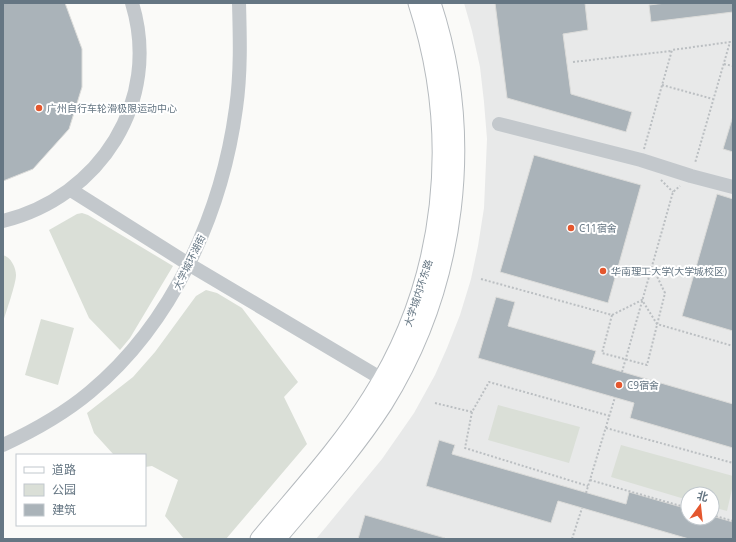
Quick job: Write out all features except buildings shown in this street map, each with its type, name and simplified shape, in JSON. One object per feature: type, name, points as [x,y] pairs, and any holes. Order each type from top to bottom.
[{"type":"main road","name":"大学城内环东路","points":[[259,539],[350,427],[382,379],[408,326],[421,288],[434,235],[440,191],[442,154],[439,101],[433,58],[417,3]]},
{"type":"main road","name":"大学城内环东路","points":[[277,539],[347,455],[384,404],[412,352],[435,292],[444,261],[452,215],[456,154],[455,117],[451,80],[434,6]]},
{"type":"street","points":[[3,221],[36,211],[71,190],[91,172],[107,152],[119,133],[130,110],[136,84],[140,55],[138,28],[132,3]]},
{"type":"street","name":"大学城环湖街","points":[[3,445],[65,410],[90,393],[109,375],[143,337],[190,265],[208,217],[231,141],[239,74],[239,3]]},
{"type":"street","points":[[499,124],[641,160],[691,176],[733,187]]},
{"type":"street","points":[[71,190],[190,265],[382,379]]},
{"type":"path","points":[[573,62],[732,42],[713,99],[691,176],[673,192],[622,372]]},
{"type":"path","points":[[641,160],[672,50]]},
{"type":"path","points":[[724,64],[733,66]]},
{"type":"path","points":[[662,86],[713,99]]},
{"type":"path","points":[[657,176],[673,192]]},
{"type":"path","points":[[612,314],[602,353],[647,365],[665,294],[652,267]]},
{"type":"path","points":[[481,279],[612,314],[642,300]]},
{"type":"path","points":[[642,300],[657,324],[733,346]]},
{"type":"path","points":[[588,486],[465,448],[472,412],[489,382],[610,416]]},
{"type":"path","points":[[586,493],[615,398]]},
{"type":"path","points":[[435,403],[472,412]]},
{"type":"path","points":[[606,428],[733,463]]},
{"type":"path","points":[[590,480],[680,506]]},
{"type":"path","points":[[572,539],[582,508]]},
{"type":"path","points":[[720,517],[733,521]]},
{"type":"shaded area","name":"华南理工大学(大学城校区)","points":[[464,3],[733,3],[733,539],[316,539],[382,459],[414,413],[435,375],[460,315],[471,279],[484,208],[487,139],[480,67]]},
{"type":"green space","points":[[82,213],[88,215],[173,266],[130,338],[120,350],[89,318],[49,230],[77,214]]},
{"type":"green space","points":[[3,255],[6,256],[12,263],[15,269],[16,279],[3,322]]},
{"type":"green space","points":[[206,290],[217,293],[242,308],[298,382],[284,397],[307,444],[226,539],[184,539],[165,516],[178,480],[152,466],[146,467],[146,454],[113,454],[94,433],[87,413],[133,377],[155,352],[196,296]]},
{"type":"green space","points":[[41,319],[74,328],[58,385],[25,375]]},
{"type":"green space","points":[[498,405],[580,427],[569,463],[488,440]]},
{"type":"green space","points":[[621,445],[733,476],[733,485],[727,511],[720,509],[720,486],[680,486],[680,498],[611,477]]},
{"type":"place","name":"广州自行车轮滑极限运动中心","points":[[39,108]]},
{"type":"place","name":"C11宿舍","points":[[571,228]]},
{"type":"place","name":"华南理工大学(大学城校区)","points":[[603,271]]},
{"type":"place","name":"C9宿舍","points":[[619,385]]}]
